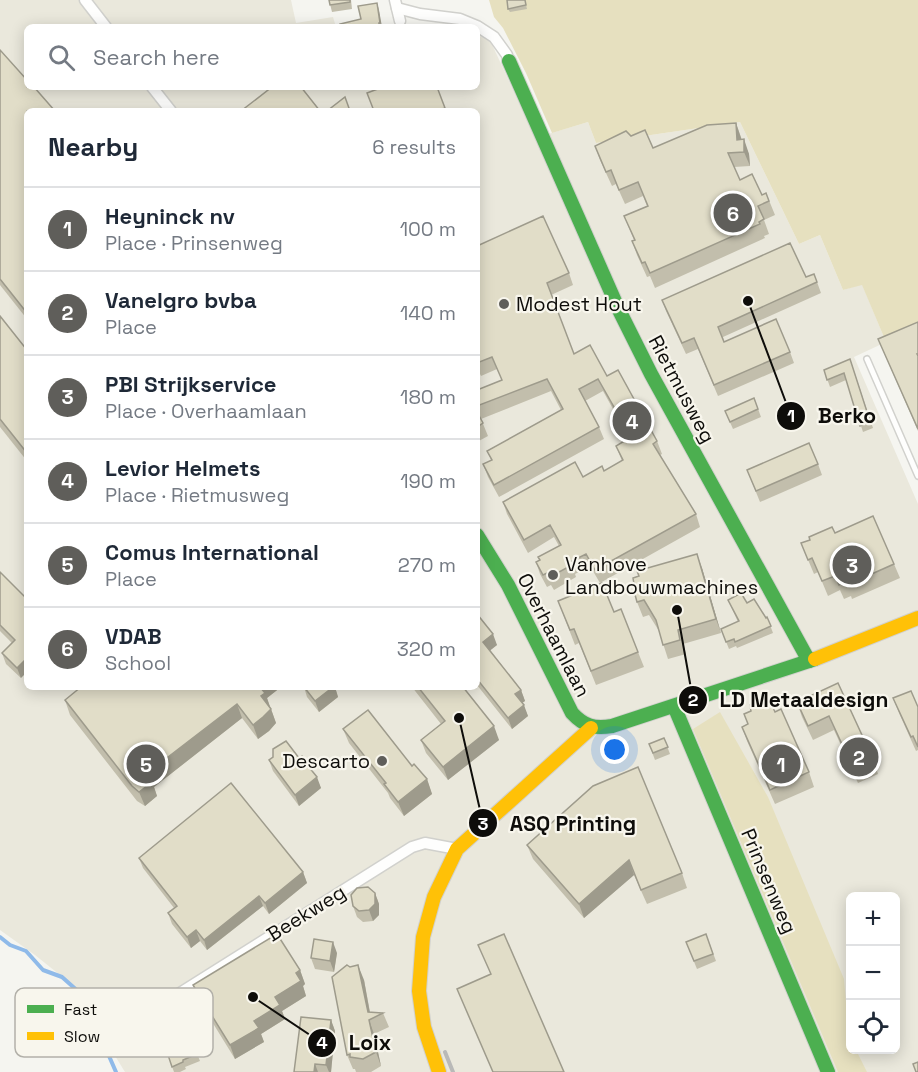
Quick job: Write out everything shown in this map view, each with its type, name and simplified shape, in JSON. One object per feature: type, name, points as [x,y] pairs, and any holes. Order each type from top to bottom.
[{"type":"street","points":[[85,0],[104,24]]},
{"type":"street","name":"Rietmusweg","points":[[396,4],[400,21]]},
{"type":"street","name":"Rietmusweg","points":[[396,4],[420,15],[460,19],[472,24]]},
{"type":"street","name":"Rietmusweg","points":[[480,28],[494,37],[508,58],[618,308],[651,374],[809,661]]},
{"type":"street","points":[[154,90],[169,108]]},
{"type":"street","name":"Overhaamlaan","points":[[480,540],[508,585],[572,712],[581,724],[591,728]]},
{"type":"street","points":[[439,1072],[424,1027],[419,991],[423,937],[434,897],[457,849],[591,728],[601,729],[612,726],[809,661],[918,618]]},
{"type":"street","name":"Prinsenweg","points":[[674,706],[828,1072]]},
{"type":"street","name":"Beekweg","points":[[188,988],[412,846],[425,843],[457,849]]},
{"type":"lane","points":[[867,359],[918,476]]},
{"type":"shaded area","points":[[0,0],[291,0],[296,23],[333,17],[335,24],[24,24],[24,90],[480,90],[480,36],[490,40],[535,138],[588,122],[596,143],[740,122],[799,244],[820,235],[843,290],[862,284],[886,342],[854,357],[918,504],[918,1072],[125,1072],[116,1057],[213,1057],[213,988],[76,988],[0,930]]},
{"type":"shaded area","points":[[489,0],[918,0],[918,328],[886,342],[862,285],[843,290],[820,235],[799,244],[740,122],[596,143],[588,122],[552,133],[526,73],[503,28],[494,17]]},
{"type":"shaded area","points":[[720,712],[768,797],[844,979],[846,1054],[858,1054],[867,1072],[838,1072],[693,729]]},
{"type":"building","points":[[329,0],[350,0],[350,2],[330,5]]},
{"type":"building","points":[[507,0],[525,0],[526,5],[508,9]]},
{"type":"building","points":[[377,3],[380,23],[340,24],[361,19],[358,6]]},
{"type":"building","points":[[0,50],[24,77],[24,90],[37,90],[52,108],[24,108],[24,309],[0,279]]},
{"type":"building","points":[[268,90],[303,90],[318,108],[245,108]]},
{"type":"building","points":[[375,90],[438,90],[445,108],[373,108],[367,93]]},
{"type":"building","points":[[345,97],[349,108],[331,108]]},
{"type":"building","points":[[736,123],[737,140],[744,139],[744,152],[728,153],[740,180],[752,174],[762,195],[766,193],[769,201],[758,206],[764,219],[759,222],[760,224],[650,273],[645,262],[642,263],[624,216],[648,206],[638,182],[619,190],[611,170],[606,172],[595,146],[626,131],[631,136],[645,130],[653,148],[707,125]]},
{"type":"building","points":[[543,216],[569,273],[547,283],[574,354],[590,345],[607,376],[618,370],[657,441],[653,444],[696,514],[595,570],[586,554],[570,562],[572,565],[550,577],[547,573],[543,575],[536,562],[540,560],[538,557],[561,545],[550,525],[524,540],[503,502],[575,462],[583,477],[602,466],[604,471],[623,460],[616,446],[631,437],[598,379],[579,389],[599,427],[494,485],[483,464],[492,460],[487,451],[563,409],[547,379],[480,405],[480,389],[502,380],[492,357],[480,362],[480,245]]},
{"type":"building","points":[[790,243],[806,277],[814,274],[817,282],[718,327],[724,342],[776,319],[790,352],[714,385],[694,338],[682,343],[662,300]]},
{"type":"building","points":[[0,316],[24,346],[24,449],[0,419]]},
{"type":"building","points":[[918,322],[917,354],[918,429],[878,339]]},
{"type":"building","points":[[850,359],[870,421],[860,426],[844,373],[827,380],[824,370]]},
{"type":"building","points":[[754,398],[758,409],[730,422],[725,411]]},
{"type":"building","points":[[809,443],[818,464],[756,491],[747,470]]},
{"type":"building","points":[[873,516],[894,564],[847,585],[845,582],[839,585],[835,576],[822,581],[812,558],[808,560],[801,543],[832,527],[835,533]]},
{"type":"building","points":[[697,554],[716,619],[678,630],[680,640],[663,645],[656,620],[644,600],[637,602],[633,578],[639,576],[637,571]]},
{"type":"building","points":[[0,572],[24,596],[24,661],[17,668],[2,653],[15,640],[0,625]]},
{"type":"building","points":[[602,583],[614,612],[621,609],[638,652],[591,671],[574,629],[570,630],[558,601]]},
{"type":"building","points":[[741,593],[747,603],[754,599],[771,626],[735,642],[734,639],[726,642],[721,629],[739,621],[728,600]]},
{"type":"building","points":[[480,618],[493,634],[483,642],[521,690],[515,694],[524,705],[508,718],[480,683]]},
{"type":"building","points":[[838,683],[873,759],[853,768],[829,716],[808,726],[797,702]]},
{"type":"building","points":[[77,690],[262,690],[265,693],[261,696],[271,709],[253,725],[237,704],[146,774],[152,782],[139,792],[65,700]]},
{"type":"building","points":[[306,690],[329,690],[315,701]]},
{"type":"building","points":[[420,690],[465,690],[494,726],[443,767],[421,740],[445,721]]},
{"type":"building","points":[[911,691],[918,707],[918,747],[893,698]]},
{"type":"building","points":[[771,703],[775,712],[781,709],[809,772],[770,790],[742,727],[748,724],[744,714],[751,711],[750,705],[760,707]]},
{"type":"building","name":"Descarto","points":[[368,710],[412,766],[414,764],[427,779],[398,802],[384,784],[386,783],[343,729]]},
{"type":"building","points":[[664,738],[668,747],[653,753],[649,744]]},
{"type":"building","points":[[286,741],[299,758],[302,756],[309,764],[308,766],[317,777],[295,795],[269,760],[273,757],[273,749]]},
{"type":"building","points":[[638,767],[682,873],[641,890],[629,860],[579,904],[527,845],[593,786]]},
{"type":"building","points":[[231,783],[303,872],[265,903],[259,896],[204,940],[196,930],[187,937],[168,913],[177,906],[139,858]]},
{"type":"building","points":[[368,887],[375,893],[375,904],[369,910],[359,911],[353,906],[351,895],[357,888]]},
{"type":"building","points":[[277,934],[300,970],[296,973],[301,981],[275,997],[280,1005],[254,1021],[259,1028],[230,1045],[213,1017],[213,988],[195,988],[193,985]]},
{"type":"building","points":[[504,934],[564,1072],[493,1072],[457,989],[491,974],[478,945]]},
{"type":"building","points":[[706,934],[713,954],[694,961],[686,942]]},
{"type":"building","points":[[314,939],[333,942],[330,961],[311,958]]},
{"type":"building","points":[[347,965],[350,967],[358,965],[368,1012],[383,1013],[369,1020],[376,1052],[363,1059],[347,1055],[332,977]]},
{"type":"building","points":[[301,1017],[331,1020],[326,1065],[315,1064],[314,1072],[294,1072]]},
{"type":"building","points":[[169,1057],[190,1057],[183,1062],[172,1067]]},
{"type":"building","points":[[918,1062],[918,1072],[916,1072],[913,1064]]},
{"type":"waterway","points":[[0,937],[10,945],[26,951],[43,970],[62,977],[74,988]]},
{"type":"waterway","points":[[109,1057],[116,1072]]},
{"type":"railway","points":[[445,1052],[453,1072]]},
{"type":"traffic: fast","points":[[509,61],[618,308],[651,374],[809,661]]},
{"type":"traffic: fast","points":[[480,540],[508,585],[572,713],[590,726],[612,726],[815,659]]},
{"type":"traffic: fast","points":[[674,706],[828,1072]]},
{"type":"traffic: slow","points":[[815,659],[918,618]]},
{"type":"traffic: slow","points":[[439,1072],[424,1027],[419,991],[423,937],[434,897],[457,849],[591,728]]},
{"type":"place","name":"VDAB","points":[[733,213]]},
{"type":"place","name":"Berko","points":[[748,301]]},
{"type":"place","name":"Modest Hout","points":[[504,304]]},
{"type":"place","name":"Levior Helmets","points":[[632,421]]},
{"type":"place","name":"PBI Strijkservice","points":[[852,565]]},
{"type":"place","name":"Vanhove Landbouwmachines","points":[[553,575]]},
{"type":"place","name":"LD Metaaldesign","points":[[677,610]]},
{"type":"place","name":"ASQ Printing","points":[[459,718]]},
{"type":"place","name":"Vanelgro bvba","points":[[859,757]]},
{"type":"place","name":"Descarto","points":[[382,761]]},
{"type":"place","name":"Comus International","points":[[146,764]]},
{"type":"place","name":"Heyninck nv","points":[[781,764]]},
{"type":"place","name":"Loix","points":[[253,997]]}]
